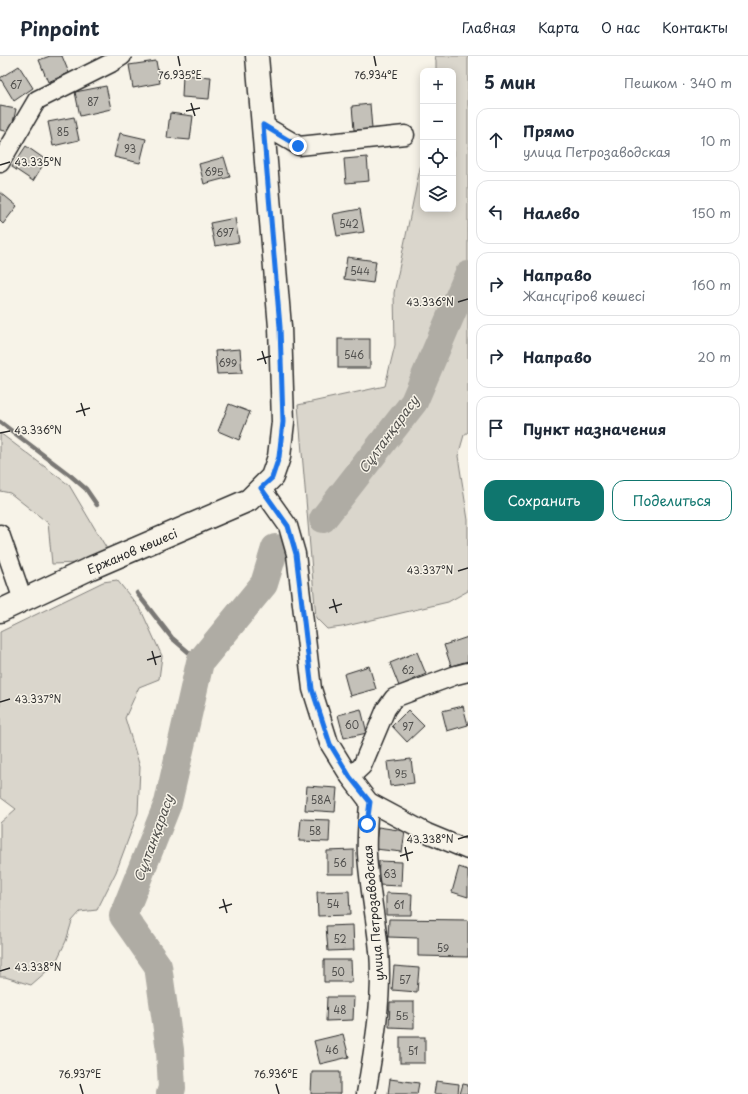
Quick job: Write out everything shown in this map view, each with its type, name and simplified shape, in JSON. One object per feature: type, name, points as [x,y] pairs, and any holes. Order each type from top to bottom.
[{"type":"main road","name":"Ержанов көшесі","points":[[0,610],[91,568],[249,500],[272,478],[279,457],[283,422],[280,327],[257,56]]},
{"type":"street","points":[[0,163],[37,100],[111,64],[122,56]]},
{"type":"street","points":[[263,125],[298,146],[405,134]]},
{"type":"street","points":[[261,488],[288,526],[296,554],[312,689],[330,744],[350,777],[370,802],[427,833],[468,850]]},
{"type":"street","points":[[0,534],[23,600]]},
{"type":"street","points":[[350,777],[362,766],[386,709],[394,698],[468,672]]},
{"type":"street","name":"улица Петрозаводская","points":[[366,1094],[373,1056],[380,992],[379,952],[367,854],[367,824],[370,802]]},
{"type":"shaded area","points":[[435,56],[468,56],[468,432],[464,435],[458,456],[468,520],[468,591],[448,602],[342,627],[327,629],[316,618],[298,405],[385,386],[395,345],[394,293],[420,168],[420,212],[456,212],[456,68],[436,68]]},
{"type":"shaded area","points":[[0,433],[69,485],[107,549],[79,563],[52,564],[48,523],[10,493],[0,491]]},
{"type":"shaded area","points":[[117,580],[141,610],[162,656],[159,679],[139,687],[125,718],[140,767],[138,813],[116,872],[97,910],[80,912],[72,921],[66,941],[55,964],[31,985],[5,977],[0,977],[0,823],[16,809],[0,797],[0,632],[103,582]]},
{"type":"building","points":[[50,56],[62,56],[69,73],[48,82],[39,60]]},
{"type":"building","points":[[156,61],[160,83],[133,88],[129,65]]},
{"type":"building","points":[[19,66],[33,88],[14,101],[0,78]]},
{"type":"building","points":[[183,75],[211,77],[209,99],[182,97]]},
{"type":"building","points":[[106,86],[111,109],[80,116],[75,92]]},
{"type":"building","points":[[370,104],[372,129],[354,130],[352,106]]},
{"type":"building","points":[[0,106],[16,109],[11,132],[0,130]]},
{"type":"building","points":[[170,113],[193,116],[190,140],[167,138]]},
{"type":"building","points":[[74,117],[79,140],[53,146],[48,122]]},
{"type":"building","points":[[120,133],[146,139],[140,163],[114,157]]},
{"type":"building","points":[[26,146],[46,160],[33,181],[12,167]]},
{"type":"building","points":[[224,157],[230,177],[204,184],[199,164]]},
{"type":"building","points":[[367,157],[369,181],[346,183],[344,159]]},
{"type":"building","points":[[0,192],[17,206],[3,224],[0,221]]},
{"type":"building","points":[[360,209],[364,232],[337,236],[333,214]]},
{"type":"building","points":[[235,218],[239,242],[215,246],[210,223]]},
{"type":"building","points":[[347,257],[376,261],[373,283],[344,279]]},
{"type":"building","points":[[338,339],[370,339],[370,368],[338,368]]},
{"type":"building","points":[[240,349],[242,373],[217,374],[215,351]]},
{"type":"building","points":[[229,404],[250,412],[239,440],[218,431]]},
{"type":"building","points":[[468,637],[468,661],[451,666],[444,645]]},
{"type":"building","points":[[417,652],[426,674],[399,686],[390,663]]},
{"type":"building","points":[[369,666],[376,689],[350,696],[344,674]]},
{"type":"building","points":[[463,706],[468,725],[447,731],[442,711]]},
{"type":"building","points":[[361,709],[367,733],[344,738],[338,715]]},
{"type":"building","points":[[408,710],[424,726],[407,742],[392,726]]},
{"type":"building","points":[[411,759],[414,783],[390,786],[387,762]]},
{"type":"building","points":[[307,786],[337,788],[335,812],[305,810]]},
{"type":"building","points":[[301,819],[330,820],[329,842],[299,841]]},
{"type":"building","points":[[378,827],[405,831],[402,852],[375,849]]},
{"type":"building","points":[[354,850],[354,874],[327,874],[327,851]]},
{"type":"building","points":[[379,861],[402,862],[401,886],[378,885]]},
{"type":"building","points":[[459,867],[468,870],[468,897],[452,892]]},
{"type":"building","points":[[349,891],[350,915],[318,916],[317,892]]},
{"type":"building","points":[[386,893],[412,894],[411,915],[386,915]]},
{"type":"building","points":[[389,919],[468,920],[468,957],[418,956],[418,938],[388,937]]},
{"type":"building","points":[[353,925],[354,950],[328,951],[326,926]]},
{"type":"building","points":[[324,960],[351,960],[352,982],[324,982]]},
{"type":"building","points":[[394,966],[419,968],[417,992],[392,990]]},
{"type":"building","points":[[327,997],[354,997],[353,1020],[326,1021]]},
{"type":"building","points":[[390,1002],[414,1002],[414,1028],[389,1027]]},
{"type":"building","points":[[343,1034],[349,1057],[320,1064],[314,1041]]},
{"type":"building","points":[[400,1037],[425,1037],[425,1063],[400,1063]]},
{"type":"building","points":[[312,1072],[340,1072],[340,1094],[311,1094]]},
{"type":"building","points":[[390,1079],[419,1083],[417,1094],[388,1094]]},
{"type":"building","points":[[436,1081],[459,1084],[458,1094],[434,1094]]},
{"type":"building","points":[[463,1084],[468,1085],[468,1094],[460,1094]]},
{"type":"waterway","name":"Сұлтанқарасу","points":[[323,519],[414,402],[468,275]]},
{"type":"waterway","points":[[0,422],[71,476],[86,489],[97,505]]},
{"type":"waterway","name":"Сұлтанқарасу","points":[[170,1094],[172,1088],[170,1050],[158,966],[123,916],[168,803],[200,662],[264,584],[275,548]]},
{"type":"waterway","points":[[137,593],[172,638],[200,662]]},
{"type":"route","points":[[298,146],[263,125],[280,327],[283,422],[279,457],[272,478],[261,488],[288,526],[296,554],[312,689],[330,744],[350,777],[370,802],[367,824]]}]
